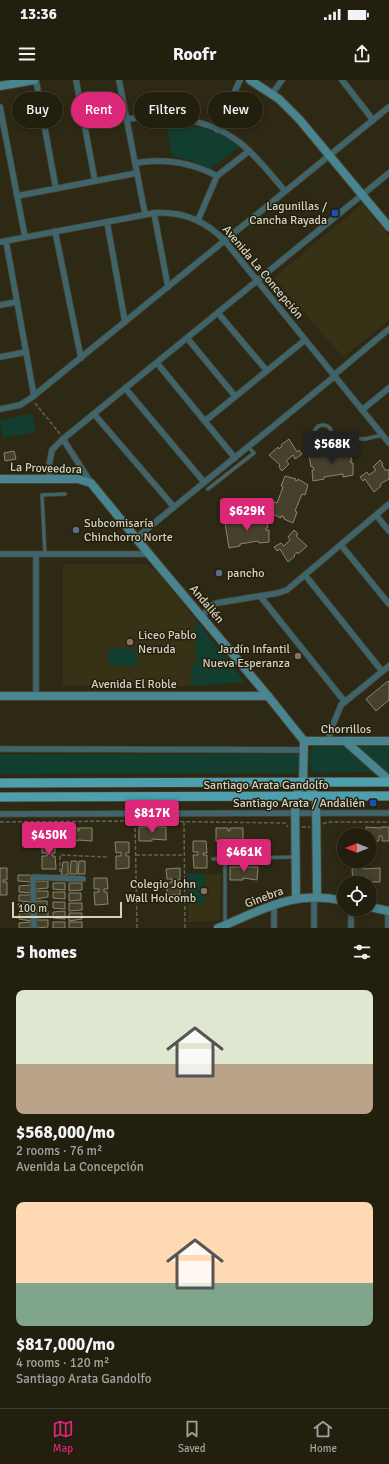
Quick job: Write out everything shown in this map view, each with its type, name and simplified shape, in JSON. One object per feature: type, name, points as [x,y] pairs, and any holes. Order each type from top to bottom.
[{"type":"main road","name":"Santiago Arata Gandolfo","points":[[0,783],[389,781]]},
{"type":"main road","name":"Santiago Arata Gandolfo","points":[[0,798],[389,796]]},
{"type":"street","points":[[0,86],[35,80],[56,189]]},
{"type":"street","points":[[76,80],[95,181]]},
{"type":"street","points":[[119,80],[145,214]]},
{"type":"street","points":[[217,130],[240,80]]},
{"type":"street","points":[[250,80],[272,94],[299,119],[389,227]]},
{"type":"street","points":[[272,94],[282,80]]},
{"type":"street","points":[[342,80],[373,120]]},
{"type":"street","points":[[0,107],[3,134],[25,237]]},
{"type":"street","points":[[0,409],[20,405],[33,397],[389,107]]},
{"type":"street","points":[[127,119],[152,117],[176,118],[217,130],[234,138],[249,151],[285,191]]},
{"type":"street","points":[[198,220],[217,176],[249,151]]},
{"type":"street","points":[[135,163],[158,160],[180,162],[199,167],[217,176]]},
{"type":"street","points":[[17,196],[137,173]]},
{"type":"street","points":[[50,479],[49,466],[52,450],[63,439],[389,174]]},
{"type":"street","points":[[154,213],[168,287]]},
{"type":"street","name":"Avenida La Concepción","points":[[3,241],[154,213],[180,214],[198,220],[209,227],[225,241],[389,443]]},
{"type":"street","points":[[107,222],[125,322]]},
{"type":"street","points":[[55,232],[81,358]]},
{"type":"street","points":[[3,241],[17,302],[33,397]]},
{"type":"street","points":[[0,305],[17,302]]},
{"type":"street","points":[[218,313],[267,371]]},
{"type":"street","points":[[136,538],[334,376],[389,329]]},
{"type":"street","points":[[187,338],[235,396]]},
{"type":"street","points":[[204,421],[305,340]]},
{"type":"street","points":[[0,357],[26,352]]},
{"type":"street","points":[[157,363],[234,458]]},
{"type":"street","points":[[126,388],[204,482]]},
{"type":"street","points":[[362,410],[389,388]]},
{"type":"street","points":[[94,414],[174,507]]},
{"type":"street","points":[[63,439],[91,483]]},
{"type":"street","name":"La Proveedora","points":[[0,479],[78,479],[91,483]]},
{"type":"street","name":"Andalién","points":[[91,483],[148,554],[268,696],[304,746]]},
{"type":"street","points":[[202,617],[209,607],[217,603],[283,592],[292,587],[389,504]]},
{"type":"street","points":[[376,515],[389,531]]},
{"type":"street","points":[[341,545],[389,604]]},
{"type":"street","points":[[0,554],[148,554]]},
{"type":"street","points":[[36,554],[36,696]]},
{"type":"street","points":[[305,575],[382,671]]},
{"type":"street","points":[[260,596],[345,702]]},
{"type":"street","points":[[328,741],[341,705],[389,666]]},
{"type":"street","name":"Avenida El Roble","points":[[0,696],[268,696]]},
{"type":"street","name":"Chorrillos","points":[[304,746],[328,741],[389,741]]},
{"type":"street","points":[[345,742],[389,781]]},
{"type":"street","points":[[0,749],[304,746],[304,782],[295,796],[296,898]]},
{"type":"street","points":[[304,782],[316,796],[316,897],[314,928]]},
{"type":"street","points":[[0,814],[389,813]]},
{"type":"street","points":[[34,928],[33,877],[83,879]]},
{"type":"street","name":"Ginebra","points":[[222,927],[236,924],[274,904],[296,898],[316,897],[337,900]]},
{"type":"street","points":[[274,904],[274,928]]},
{"type":"street","points":[[377,908],[389,911],[388,928]]},
{"type":"street","points":[[351,916],[351,928]]},
{"type":"lane","points":[[321,424],[329,426],[333,434],[331,438],[329,442],[321,444],[314,438],[314,429],[321,424]]},
{"type":"lane","points":[[331,438],[365,439],[382,435]]},
{"type":"lane","points":[[208,489],[254,453],[248,447]]},
{"type":"lane","points":[[45,554],[42,495],[66,494]]},
{"type":"lane","points":[[213,859],[296,857]]},
{"type":"lane","points":[[222,927],[224,858]]},
{"type":"path","points":[[33,397],[63,439]]},
{"type":"path","points":[[184,814],[186,928]]},
{"type":"path","points":[[135,821],[137,928]]},
{"type":"path","points":[[0,822],[285,822],[288,827],[317,828],[327,822],[389,822]]},
{"type":"path","points":[[60,878],[60,855],[107,857]]},
{"type":"path","points":[[136,855],[184,855]]},
{"type":"shaded area","points":[[362,204],[389,236],[389,320],[343,357],[274,278]]},
{"type":"shaded area","name":"Liceo Pablo Neruda","points":[[63,564],[146,564],[156,571],[195,619],[196,665],[191,666],[191,686],[63,686]]},
{"type":"shaded area","name":"Colegio John Wall Holcomb","points":[[187,874],[221,874],[220,920],[188,922]]},
{"type":"green space","points":[[167,128],[205,129],[232,140],[240,146],[210,169],[192,161],[172,156]]},
{"type":"green space","points":[[33,414],[36,432],[3,438],[0,420]]},
{"type":"green space","points":[[195,619],[245,682],[191,686],[191,665],[196,665]]},
{"type":"green space","points":[[109,648],[137,649],[137,666],[108,665]]},
{"type":"green space","points":[[354,744],[389,744],[389,772],[387,772]]},
{"type":"green space","points":[[314,745],[342,745],[373,772],[313,773],[309,759]]},
{"type":"green space","points":[[0,754],[299,754],[299,773],[0,774]]},
{"type":"green space","points":[[187,874],[205,874],[205,904],[187,904]]},
{"type":"building","points":[[289,439],[297,452],[299,450],[302,454],[295,459],[293,455],[286,461],[289,464],[282,471],[279,467],[280,465],[269,455],[278,447],[279,449],[282,446],[281,445]]},
{"type":"building","points":[[349,450],[352,461],[350,461],[353,463],[353,475],[343,477],[343,474],[324,477],[324,479],[313,481],[312,470],[314,470],[313,467],[311,467],[309,456],[321,454],[322,457],[339,454],[338,452]]},
{"type":"building","points":[[14,451],[16,459],[5,461],[4,453]]},
{"type":"building","points":[[380,460],[386,471],[388,469],[389,471],[389,479],[380,484],[381,486],[374,492],[365,479],[363,481],[360,477],[367,472],[369,475],[376,470],[373,467]]},
{"type":"building","points":[[285,476],[296,479],[295,480],[297,481],[298,479],[308,485],[305,495],[302,494],[295,511],[297,512],[293,523],[284,519],[284,517],[281,516],[281,518],[270,513],[274,502],[277,503],[283,487],[281,486]]},
{"type":"building","points":[[265,517],[268,527],[266,530],[269,530],[269,542],[259,543],[258,541],[240,544],[240,546],[229,548],[225,523],[237,521],[237,524],[254,521],[254,519]]},
{"type":"building","points":[[294,530],[298,534],[296,536],[307,546],[298,554],[297,552],[288,562],[280,549],[277,551],[274,547],[281,543],[284,546],[290,540],[288,537]]},
{"type":"building","points":[[388,681],[389,700],[376,711],[366,699]]},
{"type":"building","points":[[139,827],[152,827],[152,831],[154,831],[154,827],[166,827],[166,840],[152,839],[152,841],[139,841]]},
{"type":"building","points":[[389,827],[389,841],[382,841],[382,836],[379,836],[379,841],[377,841],[377,828],[366,828]]},
{"type":"building","points":[[65,828],[78,828],[79,831],[79,828],[92,828],[92,841],[65,841]]},
{"type":"building","points":[[216,828],[228,828],[228,831],[230,831],[230,828],[243,828],[243,841],[216,841]]},
{"type":"building","points":[[193,841],[206,841],[207,853],[203,853],[203,855],[207,855],[207,868],[194,868],[193,855],[198,855],[198,852],[193,852]]},
{"type":"building","points":[[42,842],[55,842],[55,853],[52,854],[52,856],[55,856],[56,869],[42,869],[42,856],[47,856],[47,853],[42,853]]},
{"type":"building","points":[[115,842],[129,842],[129,853],[126,853],[126,856],[129,856],[129,868],[116,869],[116,856],[121,856],[121,852],[116,853]]},
{"type":"building","points":[[71,861],[77,861],[77,874],[70,874]]},
{"type":"building","points":[[79,861],[85,861],[85,874],[78,874]]},
{"type":"building","points":[[63,862],[68,862],[68,875],[61,875]]},
{"type":"building","points":[[230,867],[243,867],[243,870],[245,870],[245,867],[258,867],[257,880],[243,878],[243,880],[230,880]]},
{"type":"building","points":[[0,868],[7,868],[7,880],[3,880],[3,882],[7,882],[7,895],[0,895]]},
{"type":"building","points":[[180,868],[180,880],[176,880],[177,883],[180,882],[180,895],[167,895],[167,883],[172,882],[172,879],[167,879],[166,869]]},
{"type":"building","points":[[380,868],[380,882],[377,882],[377,876],[353,876],[352,869]]},
{"type":"building","points":[[18,875],[30,875],[31,882],[18,881]]},
{"type":"building","points":[[94,878],[107,878],[108,889],[104,889],[104,892],[107,892],[108,904],[95,905],[94,892],[99,892],[99,889],[94,889]]},
{"type":"building","points":[[35,881],[48,881],[48,888],[35,889]]},
{"type":"building","points":[[53,883],[65,883],[65,890],[53,889]]},
{"type":"building","points":[[69,883],[82,883],[82,890],[69,891]]},
{"type":"building","points":[[31,885],[31,893],[19,892],[19,886]]},
{"type":"building","points":[[35,891],[48,891],[48,897],[35,899]]},
{"type":"building","points":[[53,892],[65,892],[65,899],[53,898]]},
{"type":"building","points":[[69,893],[81,893],[81,900],[69,901]]},
{"type":"building","points":[[19,895],[31,895],[31,902],[19,901]]},
{"type":"building","points":[[35,901],[47,901],[47,907],[35,909]]},
{"type":"building","points":[[53,902],[65,902],[65,909],[53,908]]},
{"type":"building","points":[[69,903],[82,903],[82,910],[69,911]]},
{"type":"building","points":[[18,904],[31,904],[31,912],[19,910]]},
{"type":"building","points":[[35,911],[48,911],[48,917],[35,918]]},
{"type":"building","points":[[65,911],[65,919],[53,918],[53,912]]},
{"type":"building","points":[[19,913],[31,913],[31,921],[19,919]]},
{"type":"building","points":[[69,913],[82,913],[82,919],[69,921]]},
{"type":"building","points":[[35,920],[48,920],[48,927],[35,928]]},
{"type":"building","points":[[31,922],[31,928],[19,928],[19,923]]},
{"type":"building","points":[[53,922],[65,922],[65,928],[53,928]]},
{"type":"building","points":[[69,922],[82,922],[82,928],[69,928]]},
{"type":"place","name":"Lagunillas / Cancha Rayada","points":[[335,213]]},
{"type":"place","name":"Subcomisaría Chinchorro Norte","points":[[76,530]]},
{"type":"place","name":"pancho","points":[[219,573]]},
{"type":"place","name":"Liceo Pablo Neruda","points":[[130,642]]},
{"type":"place","name":"Jardín Infantil Nueva Esperanza","points":[[298,656]]},
{"type":"place","name":"Santiago Arata / Andalién","points":[[373,803]]},
{"type":"place","name":"Colegio John Wall Holcomb","points":[[204,891]]}]
